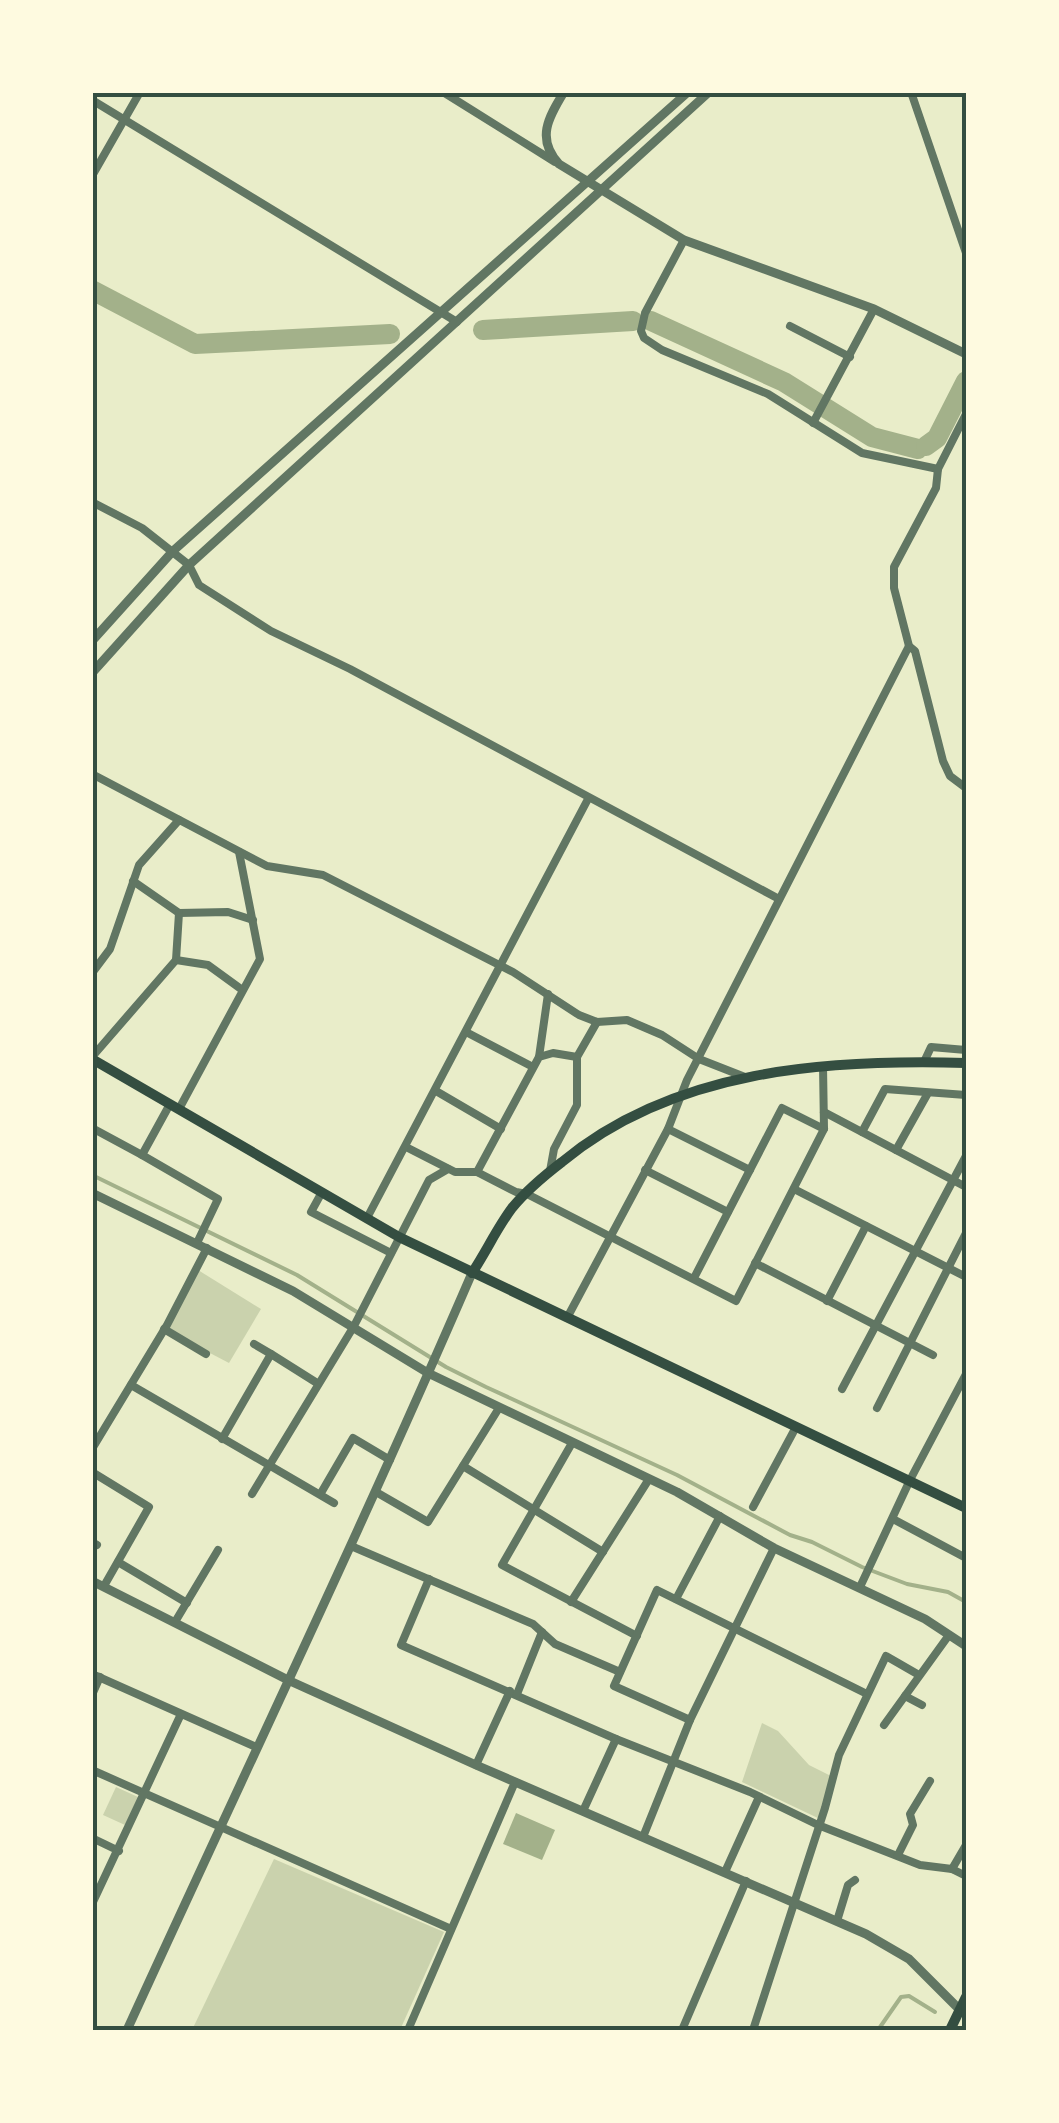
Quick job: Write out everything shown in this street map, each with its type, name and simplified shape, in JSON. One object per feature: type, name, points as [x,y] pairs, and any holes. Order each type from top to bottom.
[{"type":"main road","points":[[92,1058],[399,1236],[966,1508]]},
{"type":"main road","points":[[472,1273],[512,1208],[550,1172],[586,1142],[684,1093],[746,1077],[823,1066],[966,1063]]},
{"type":"main road","points":[[950,2030],[963,2013],[966,1997]]},
{"type":"street","points":[[92,176],[140,92]]},
{"type":"street","points":[[443,92],[458,96],[587,182],[684,240],[874,310],[966,354]]},
{"type":"street","points":[[559,164],[548,152],[546,139],[553,110],[564,92]]},
{"type":"street","points":[[92,641],[173,551],[688,92]]},
{"type":"street","points":[[92,672],[189,565],[709,92]]},
{"type":"street","points":[[910,92],[966,253]]},
{"type":"street","points":[[92,100],[457,322]]},
{"type":"street","points":[[684,240],[645,313],[641,331],[644,338],[662,350],[768,394],[862,453],[938,469]]},
{"type":"street","points":[[812,423],[874,310]]},
{"type":"street","points":[[790,326],[850,356]]},
{"type":"street","points":[[567,1318],[668,1128],[698,1058],[909,646],[894,588],[894,568],[936,488],[938,469],[966,414]]},
{"type":"street","points":[[92,502],[142,528],[189,565],[199,586],[271,630],[779,899]]},
{"type":"street","points":[[909,646],[915,650],[943,761],[950,776],[966,788]]},
{"type":"street","points":[[92,774],[267,866],[324,875],[598,1022],[628,1020],[662,1035],[698,1058],[746,1077]]},
{"type":"street","points":[[367,1218],[588,798]]},
{"type":"street","points":[[92,972],[110,950],[139,865],[179,820]]},
{"type":"street","points":[[142,1156],[260,958],[239,852]]},
{"type":"street","points":[[133,881],[179,913],[228,912],[252,920]]},
{"type":"street","points":[[92,1058],[176,960],[179,913]]},
{"type":"street","points":[[176,960],[208,966],[241,989]]},
{"type":"street","points":[[477,1172],[539,1056],[548,994]]},
{"type":"street","points":[[550,1172],[554,1149],[578,1104],[578,1057],[598,1022]]},
{"type":"street","points":[[466,1032],[532,1067]]},
{"type":"street","points":[[924,1062],[930,1046],[966,1050]]},
{"type":"street","points":[[539,1056],[553,1053],[578,1057]]},
{"type":"street","points":[[406,1147],[455,1172],[477,1172],[527,1194],[736,1300],[824,1129],[823,1066]]},
{"type":"street","points":[[862,1132],[885,1089],[966,1096]]},
{"type":"street","points":[[436,1091],[501,1129]]},
{"type":"street","points":[[896,1150],[928,1092]]},
{"type":"street","points":[[694,1278],[782,1108],[824,1129]]},
{"type":"street","points":[[824,1112],[966,1187]]},
{"type":"street","points":[[92,1128],[218,1199],[164,1329],[92,1449]]},
{"type":"street","points":[[668,1128],[750,1170]]},
{"type":"street","points":[[842,1389],[966,1156]]},
{"type":"street","points":[[252,1494],[357,1321],[429,1180],[448,1168]]},
{"type":"street","points":[[645,1170],[728,1212]]},
{"type":"street","points":[[794,1188],[966,1278]]},
{"type":"street","points":[[322,1192],[311,1212],[391,1253]]},
{"type":"street","points":[[92,1194],[202,1243],[357,1321],[499,1408],[649,1479],[966,1646]]},
{"type":"street","points":[[828,1302],[866,1226]]},
{"type":"street","points":[[877,1408],[966,1233]]},
{"type":"street","points":[[755,1263],[933,1355]]},
{"type":"street","points":[[126,2030],[376,1492],[472,1273]]},
{"type":"street","points":[[164,1329],[206,1354]]},
{"type":"street","points":[[254,1344],[317,1383]]},
{"type":"street","points":[[222,1439],[272,1354]]},
{"type":"street","points":[[860,1588],[910,1480],[966,1374]]},
{"type":"street","points":[[131,1385],[334,1502]]},
{"type":"street","points":[[376,1492],[428,1522],[499,1408]]},
{"type":"street","points":[[753,1507],[796,1427]]},
{"type":"street","points":[[321,1493],[353,1438],[390,1460]]},
{"type":"street","points":[[572,1443],[502,1566],[637,1636]]},
{"type":"street","points":[[464,1466],[603,1552]]},
{"type":"street","points":[[92,1472],[149,1507],[118,1562],[96,1586],[476,1765],[836,1921],[910,1959],[963,2013]]},
{"type":"street","points":[[572,1602],[649,1479]]},
{"type":"street","points":[[676,1599],[720,1516]]},
{"type":"street","points":[[892,1519],[966,1558]]},
{"type":"street","points":[[351,1546],[533,1624],[555,1644],[620,1672]]},
{"type":"street","points":[[643,1837],[690,1720],[774,1548]]},
{"type":"street","points":[[175,1622],[218,1550]]},
{"type":"street","points":[[118,1562],[186,1603]]},
{"type":"street","points":[[429,1580],[401,1645],[616,1739],[675,1760],[818,1825],[920,1866],[966,1876]]},
{"type":"street","points":[[690,1720],[614,1686],[657,1590],[867,1694]]},
{"type":"street","points":[[476,1765],[542,1632]]},
{"type":"street","points":[[884,1725],[950,1635]]},
{"type":"street","points":[[753,2030],[839,1755],[867,1694],[886,1656],[920,1675]]},
{"type":"street","points":[[92,1695],[96,1676],[256,1747]]},
{"type":"street","points":[[905,1696],[922,1705]]},
{"type":"street","points":[[92,1904],[180,1714]]},
{"type":"street","points":[[583,1811],[616,1739]]},
{"type":"street","points":[[92,1770],[451,1930]]},
{"type":"street","points":[[898,1855],[913,1825],[910,1814],[930,1781]]},
{"type":"street","points":[[408,2030],[515,1782]]},
{"type":"street","points":[[725,1872],[759,1797]]},
{"type":"street","points":[[92,1838],[119,1851]]},
{"type":"street","points":[[952,1870],[966,1844]]},
{"type":"street","points":[[836,1921],[848,1885],[855,1880]]},
{"type":"street","points":[[682,2030],[746,1881]]},
{"type":"shaded area","points":[[198,1270],[261,1309],[229,1363],[166,1330]]},
{"type":"shaded area","points":[[762,1723],[778,1731],[809,1765],[833,1777],[820,1819],[742,1782]]},
{"type":"shaded area","points":[[116,1787],[138,1797],[125,1825],[103,1815]]},
{"type":"shaded area","points":[[516,1813],[555,1830],[542,1860],[503,1844]]},
{"type":"shaded area","points":[[274,1859],[444,1932],[400,2030],[192,2030]]},
{"type":"waterway","points":[[92,290],[195,344],[390,334]]},
{"type":"waterway","points":[[483,330],[633,321]]},
{"type":"waterway","points":[[651,321],[784,382],[872,437],[918,449]]},
{"type":"waterway","points":[[926,446],[937,438],[966,381]]},
{"type":"waterway","points":[[92,1175],[297,1275],[446,1367],[486,1387],[677,1475],[790,1535],[862,1567],[907,1584],[948,1592],[966,1602]]},
{"type":"waterway","points":[[878,2030],[901,1997],[909,1996],[935,2012]]}]
